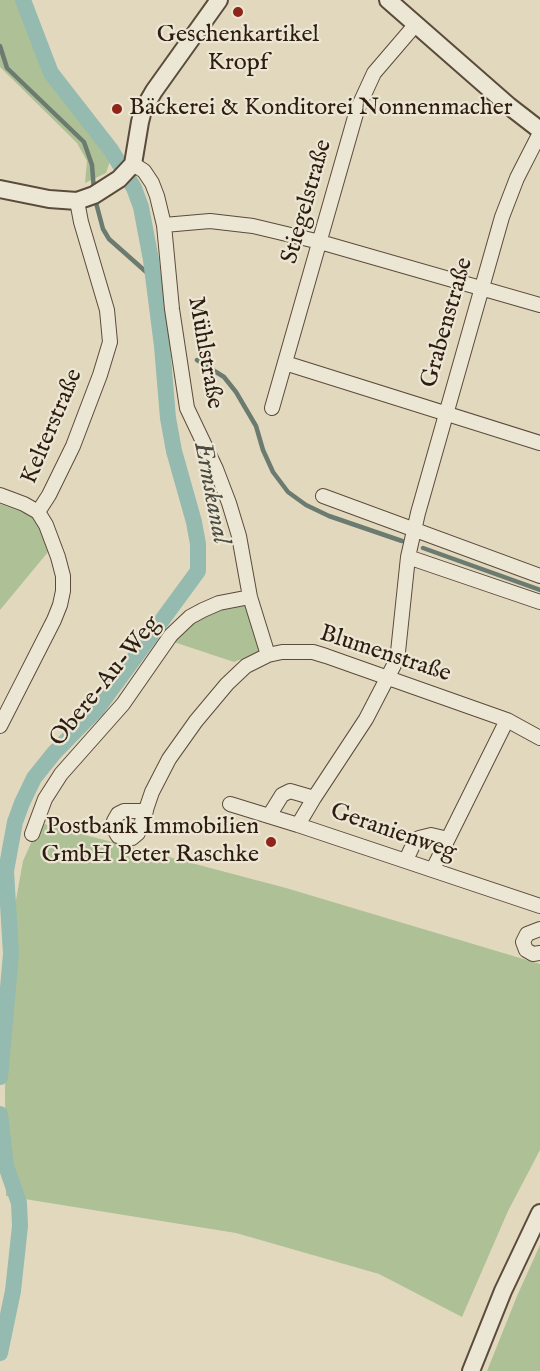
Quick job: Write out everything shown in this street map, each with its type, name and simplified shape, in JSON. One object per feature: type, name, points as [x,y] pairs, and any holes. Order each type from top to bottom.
[{"type":"street","points":[[0,189],[49,199],[82,200],[113,184],[133,164],[140,122],[154,91],[219,0]]},
{"type":"street","points":[[388,0],[540,132]]},
{"type":"street","name":"Stiegelstraße","points":[[272,408],[357,110],[374,73],[416,24]]},
{"type":"street","name":"Grabenstraße","points":[[298,825],[361,728],[388,677],[398,652],[413,530],[509,195],[540,132]]},
{"type":"street","name":"Mühlstraße","points":[[133,164],[144,171],[157,196],[164,225],[172,309],[187,408],[216,469],[229,503],[239,536],[250,597],[268,655]]},
{"type":"street","name":"Kelterstraße","points":[[0,726],[54,620],[62,598],[63,576],[58,557],[46,525],[38,512],[50,495],[77,437],[110,342],[107,310],[81,222],[82,200]]},
{"type":"street","points":[[164,225],[222,221],[320,242],[540,305]]},
{"type":"street","points":[[285,363],[540,443]]},
{"type":"street","points":[[0,495],[38,512]]},
{"type":"street","points":[[323,496],[540,576]]},
{"type":"street","points":[[408,557],[540,602]]},
{"type":"street","name":"Obere-Au-Weg","points":[[32,834],[45,799],[61,774],[123,704],[171,635],[190,617],[203,610],[219,603],[250,597]]},
{"type":"street","name":"Blumenstraße","points":[[146,811],[157,780],[196,721],[246,666],[268,655],[282,652],[313,652],[507,720],[540,738]]},
{"type":"street","points":[[433,869],[507,720]]},
{"type":"street","points":[[269,816],[282,795],[290,791],[314,798]]},
{"type":"street","name":"Geranienweg","points":[[230,804],[406,860],[540,906]]},
{"type":"street","points":[[406,860],[419,838],[431,835],[448,839]]},
{"type":"street","points":[[540,929],[527,934],[523,942],[526,950],[534,954],[540,953]]},
{"type":"street","points":[[471,1371],[503,1291],[540,1214]]},
{"type":"green space","points":[[0,0],[17,0],[45,72],[111,158],[106,173],[85,183],[87,161],[77,143],[0,67]]},
{"type":"green space","points":[[0,504],[36,517],[48,552],[0,610]]},
{"type":"green space","points":[[245,603],[261,651],[234,662],[174,642],[190,624],[213,611]]},
{"type":"green space","points":[[40,823],[286,888],[540,964],[540,1150],[508,1211],[462,1317],[379,1274],[236,1233],[6,1196],[7,950],[23,861]]},
{"type":"green space","points":[[540,1245],[540,1371],[487,1371],[517,1296]]},
{"type":"waterway","name":"Ermskanal","points":[[0,1077],[11,954],[6,871],[15,822],[22,803],[34,778],[54,753],[97,709],[198,571],[198,544],[194,522],[174,451],[168,418],[151,260],[141,207],[134,188],[111,150],[51,73],[23,0]]},
{"type":"waterway","points":[[0,46],[7,68],[84,142],[92,165],[94,191]]},
{"type":"waterway","points":[[95,199],[103,229],[109,239],[153,278]]},
{"type":"waterway","points":[[197,360],[224,377],[236,392],[256,426],[273,472],[288,492],[306,505],[329,516],[402,541]]},
{"type":"waterway","points":[[423,548],[540,590]]},
{"type":"waterway","name":"Ermskanal","points":[[0,1114],[6,1166],[19,1203],[20,1226],[13,1291],[0,1353]]},
{"type":"place","name":"Geschenkartikel Kropf","points":[[238,12]]},
{"type":"place","name":"Bäckerei & Konditorei Nonnenmacher","points":[[117,109]]},
{"type":"place","name":"Postbank Immobilien GmbH Peter Raschke","points":[[271,842]]}]
